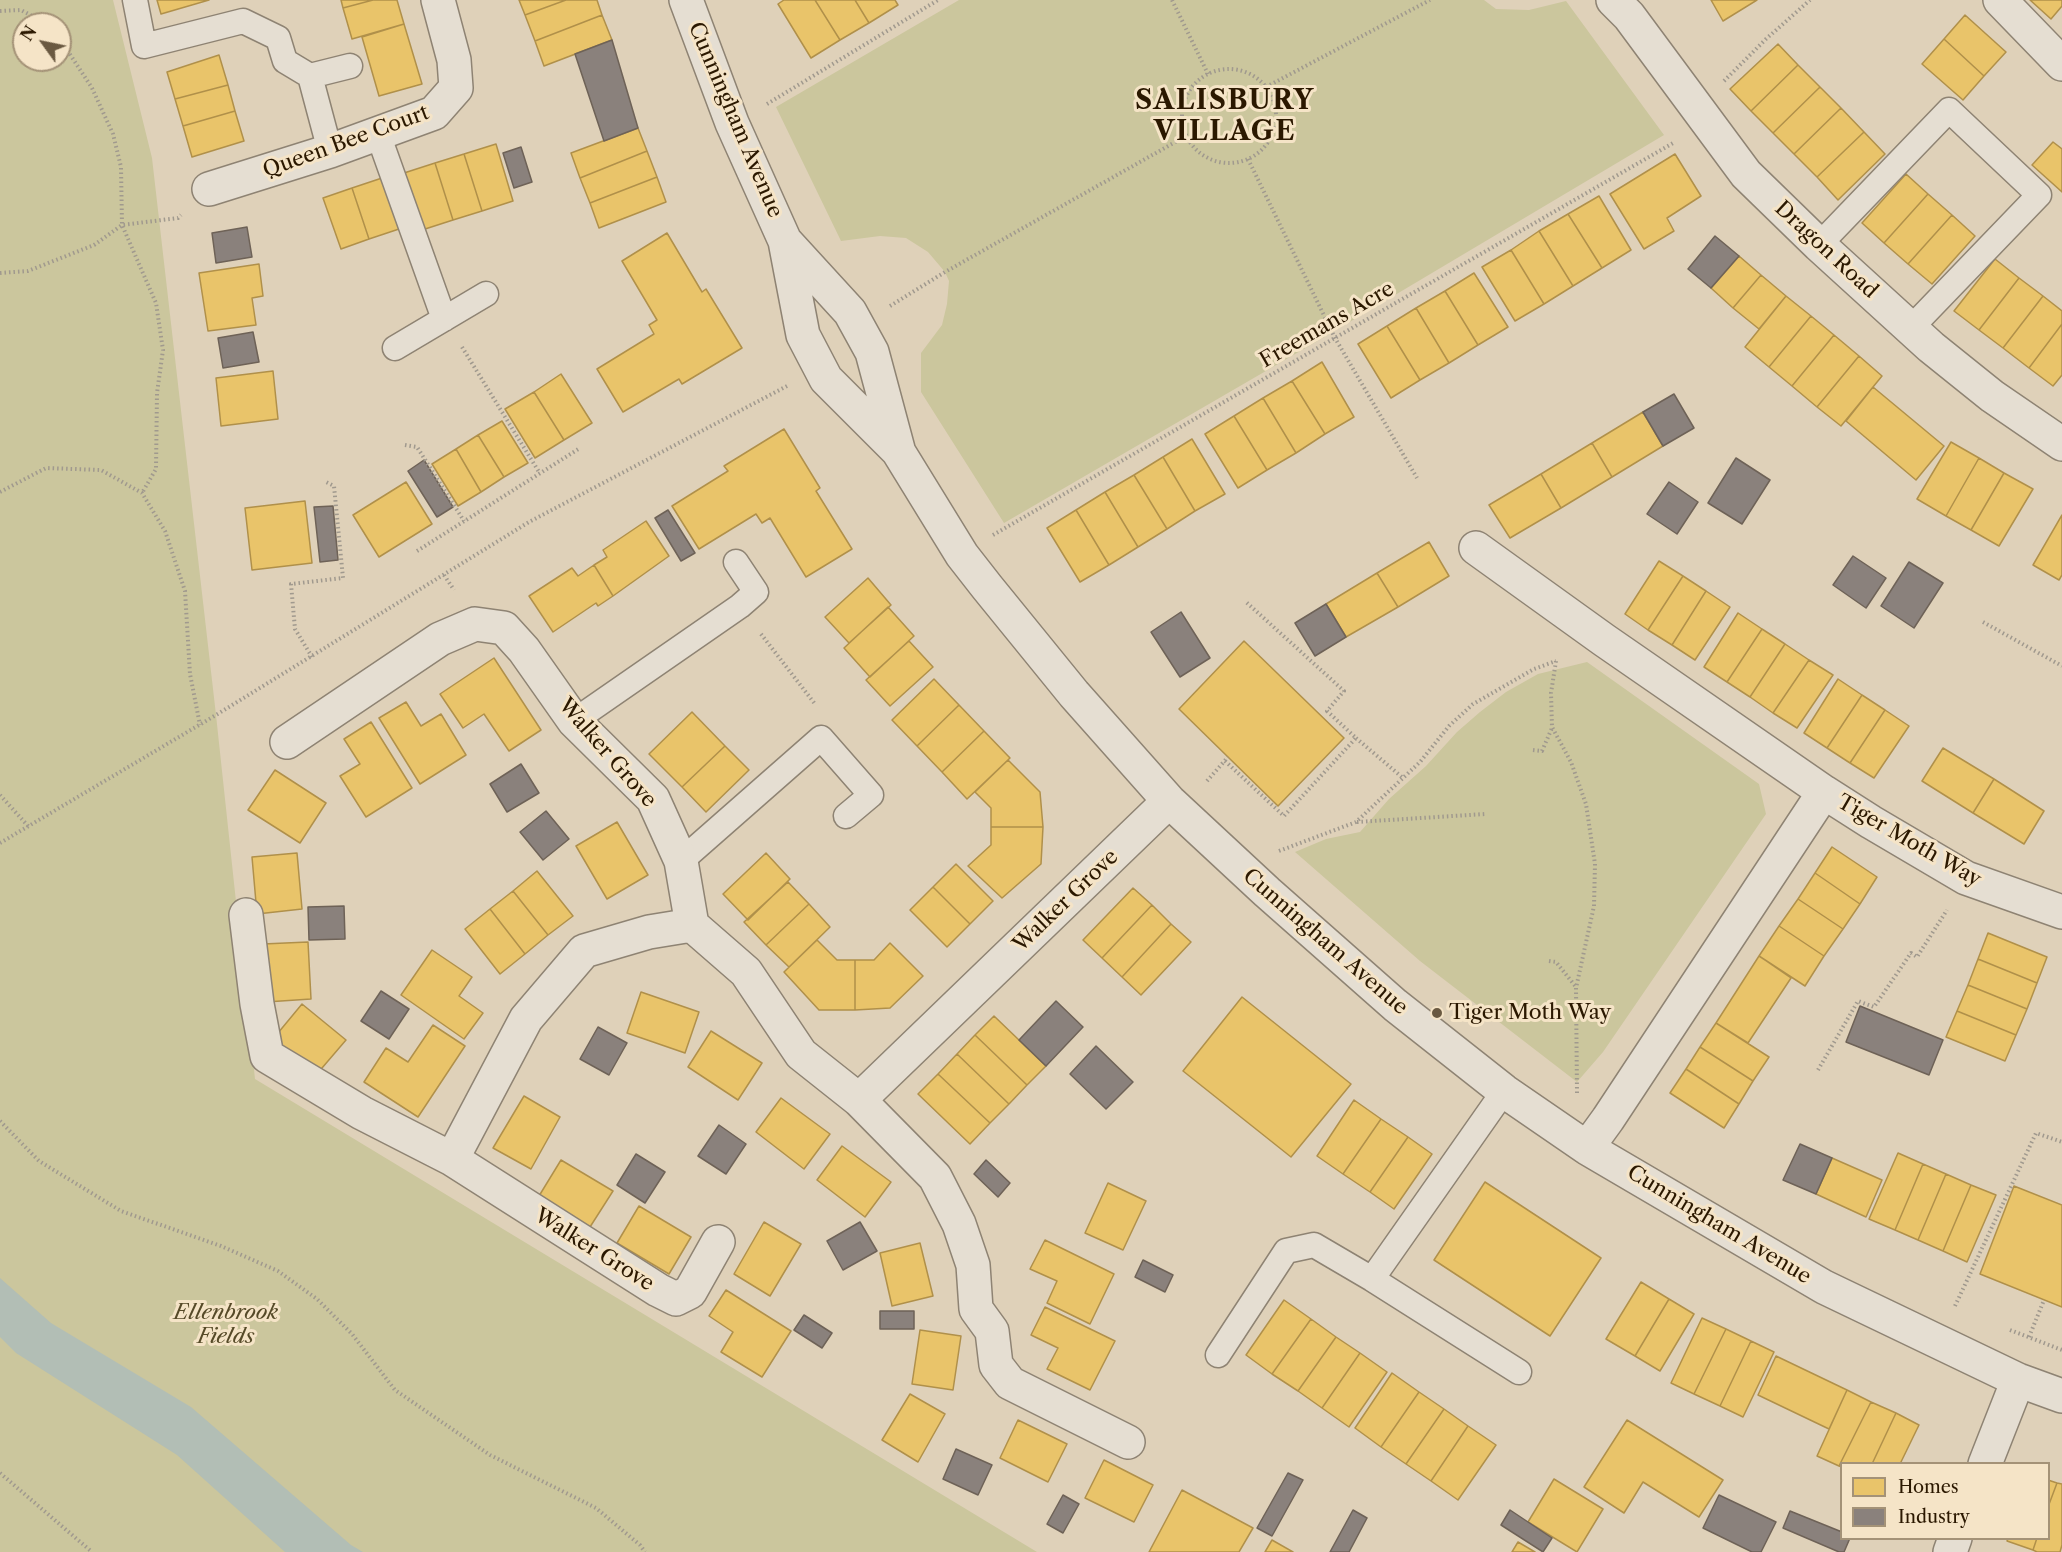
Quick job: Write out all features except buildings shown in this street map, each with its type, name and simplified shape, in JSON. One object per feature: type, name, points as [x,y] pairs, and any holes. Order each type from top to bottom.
[{"type":"street","name":"Queen Bee Court","points":[[209,189],[330,151],[434,113],[456,88],[454,60],[438,0]]},
{"type":"street","name":"Cunningham Avenue","points":[[686,0],[732,123],[786,241],[803,335],[826,379],[898,451],[962,555],[1074,694],[1170,801],[1267,892],[1395,1005],[1504,1091],[1587,1148],[1824,1287],[2018,1380],[2062,1396]]},
{"type":"street","points":[[2000,0],[2062,64]]},
{"type":"street","name":"Dragon Road","points":[[1622,5],[1746,174],[1910,329],[1992,396],[2062,444]]},
{"type":"street","name":"Cunningham Avenue","points":[[786,241],[850,312],[872,352],[898,451]]},
{"type":"street","name":"Tiger Moth Way","points":[[1476,548],[1824,792],[1966,878],[2062,912]]},
{"type":"street","name":"Walker Grove","points":[[287,742],[440,639],[475,624],[504,628],[524,650],[574,721],[653,799],[681,861],[692,925]]},
{"type":"street","name":"Tiger Moth Way","points":[[1587,1148],[1824,792]]},
{"type":"street","name":"Walker Grove","points":[[859,1100],[1170,801]]},
{"type":"street","name":"Walker Grove","points":[[246,915],[257,1004],[267,1056],[362,1113],[452,1159],[658,1290],[676,1299],[690,1292],[718,1242]]},
{"type":"street","points":[[452,1159],[526,1019],[584,951],[649,932],[692,925],[746,972],[801,1054],[859,1100],[935,1176],[959,1224],[973,1265],[976,1309],[992,1331],[996,1365],[1010,1383],[1128,1443]]},
{"type":"street","points":[[1986,1462],[2018,1380]]},
{"type":"lane","points":[[135,0],[144,46],[243,21],[278,38],[285,61],[310,76],[330,151]]},
{"type":"lane","points":[[310,76],[350,66]]},
{"type":"lane","points":[[1820,245],[1949,110],[2039,195],[1910,329]]},
{"type":"lane","points":[[378,134],[444,319]]},
{"type":"lane","points":[[395,348],[486,294]]},
{"type":"lane","points":[[574,721],[740,606],[756,592],[736,562]]},
{"type":"lane","points":[[681,861],[820,738],[871,795],[846,816]]},
{"type":"lane","points":[[1372,1279],[1504,1091]]},
{"type":"lane","points":[[1218,1355],[1286,1251],[1314,1245],[1519,1372]]},
{"type":"path","points":[[732,123],[938,0]]},
{"type":"path","points":[[1172,0],[1208,74]]},
{"type":"path","points":[[1266,87],[1430,0]]},
{"type":"path","name":"Freemans Acre","points":[[962,555],[997,532],[1335,338],[1702,116],[1766,39],[1810,0]]},
{"type":"path","points":[[0,11],[21,10],[25,12]]},
{"type":"path","points":[[72,56],[92,88],[113,134],[121,167],[122,225],[156,303],[163,350],[157,393],[156,469],[142,494]]},
{"type":"path","points":[[1219,70],[1235,70],[1251,75],[1266,87],[1272,97],[1276,112],[1272,135],[1262,150],[1248,159],[1224,163],[1216,161],[1202,154],[1186,136],[1182,123],[1183,104],[1192,87],[1208,74],[1219,70]]},
{"type":"path","points":[[882,310],[1186,136]]},
{"type":"path","points":[[1248,159],[1335,338],[1417,478]]},
{"type":"path","points":[[0,273],[28,271],[94,245],[122,225],[178,218],[209,189]]},
{"type":"path","points":[[444,319],[539,472]]},
{"type":"path","points":[[0,843],[200,725],[529,522],[794,382]]},
{"type":"path","points":[[405,445],[417,447],[464,521]]},
{"type":"path","points":[[417,551],[580,448]]},
{"type":"path","points":[[0,492],[46,468],[102,470],[142,494],[165,531],[185,591],[190,674],[200,725]]},
{"type":"path","points":[[312,657],[295,628],[291,584],[343,578],[334,486],[324,482]]},
{"type":"path","points":[[991,523],[1003,541]]},
{"type":"path","points":[[1245,601],[1344,691],[1327,711],[1403,778]]},
{"type":"path","points":[[740,606],[822,714],[820,738]]},
{"type":"path","points":[[1983,622],[2062,666]]},
{"type":"path","points":[[1356,822],[1420,762],[1449,726],[1473,704],[1534,669],[1573,653],[1589,629]]},
{"type":"path","points":[[1533,750],[1542,751],[1552,727],[1551,693],[1556,660]]},
{"type":"path","points":[[1552,727],[1571,762],[1586,804],[1595,864],[1594,906],[1576,988],[1578,1096],[1569,1089]]},
{"type":"path","points":[[1200,774],[1208,782],[1226,759],[1284,816],[1356,738]]},
{"type":"path","points":[[0,795],[29,827]]},
{"type":"path","points":[[1286,859],[1278,851],[1356,822],[1485,814]]},
{"type":"path","points":[[1818,1070],[1858,1001],[1874,1007],[1911,953],[1917,957],[1966,878]]},
{"type":"path","points":[[1549,961],[1556,962],[1576,988]]},
{"type":"path","points":[[0,1121],[39,1161],[121,1210],[221,1245],[278,1271],[317,1299],[352,1334],[395,1390],[490,1455],[596,1508],[640,1545],[645,1552]]},
{"type":"path","points":[[1955,1306],[2036,1133],[2062,1142]]},
{"type":"path","points":[[2029,1337],[2044,1300]]},
{"type":"path","points":[[1945,1301],[1965,1310]]},
{"type":"path","points":[[2005,1328],[2062,1350]]},
{"type":"path","points":[[0,1473],[92,1552]]},
{"type":"green space","name":"Ellenbrook Fields","points":[[0,0],[113,0],[152,158],[255,1079],[1037,1552],[0,1552]]},
{"type":"green space","points":[[959,0],[1484,0],[1496,9],[1529,10],[1566,1],[1664,135],[1321,339],[1004,523],[921,392],[921,353],[942,325],[947,304],[949,281],[945,272],[928,252],[906,238],[880,236],[841,241],[776,107]]},
{"type":"green space","points":[[1587,662],[1759,784],[1766,814],[1603,1052],[1577,1082],[1420,961],[1295,852],[1326,839],[1360,832],[1389,799],[1426,766],[1457,732],[1506,692],[1538,674]]},
{"type":"shaded area","points":[[0,1278],[51,1323],[191,1407],[351,1545],[363,1552],[285,1552],[177,1455],[16,1353],[0,1337]]},
{"type":"place","name":"Tiger Moth Way","points":[[1437,1013]]},
{"type":"district","name":"SALISBURY VILLAGE","points":[[1225,116]]}]
